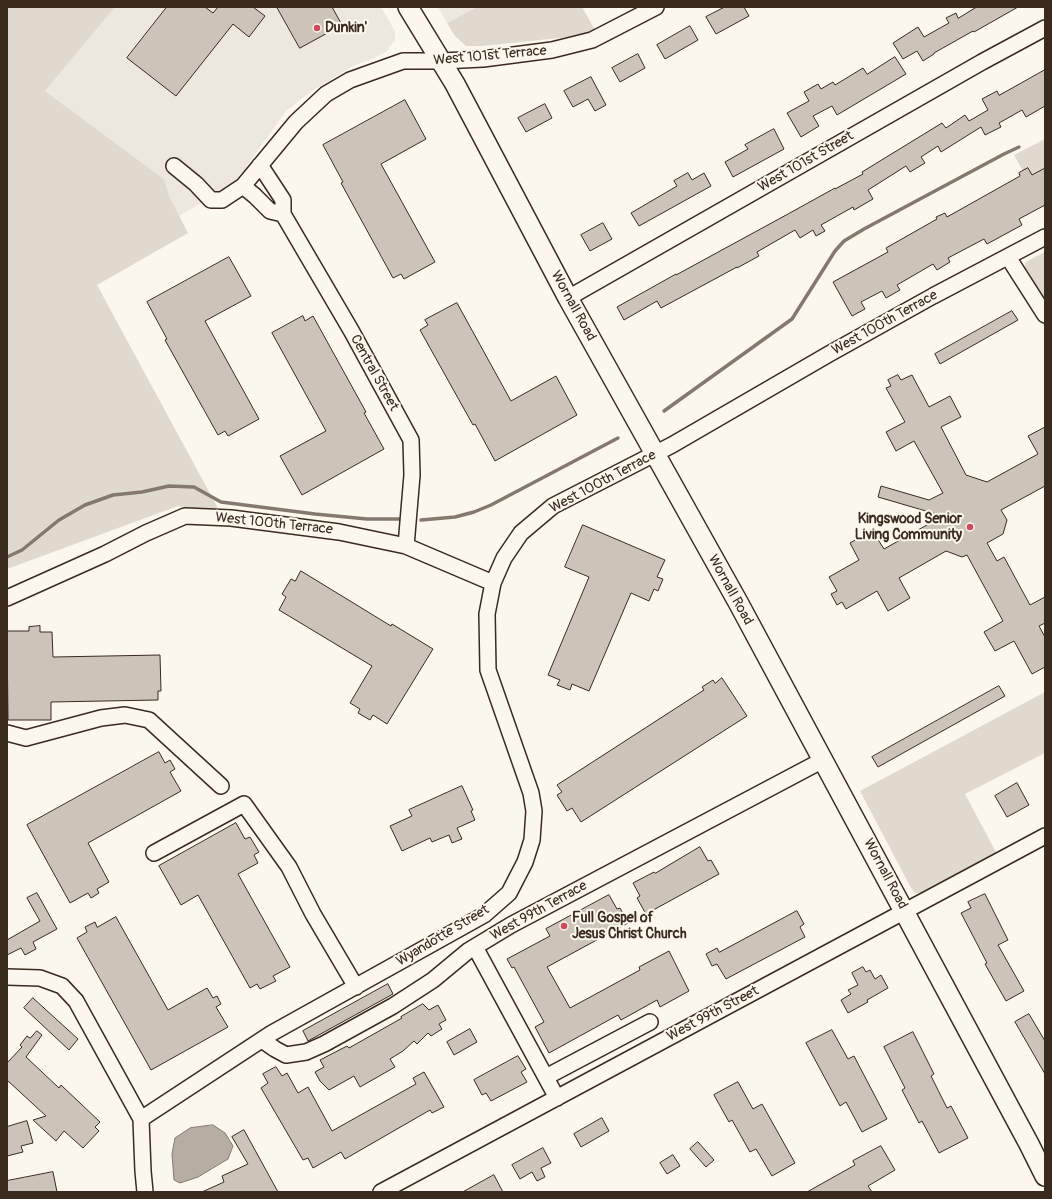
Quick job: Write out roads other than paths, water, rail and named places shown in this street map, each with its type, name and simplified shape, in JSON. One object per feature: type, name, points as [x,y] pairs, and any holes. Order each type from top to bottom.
[{"type":"main road","name":"Wornall Road","points":[[408,7],[442,61],[568,298],[739,604],[1045,1176]]},
{"type":"street","name":"West 101st Terrace","points":[[174,166],[196,184],[211,200],[222,200],[243,186],[296,122],[326,94],[350,80],[403,61],[483,59],[552,50],[592,40],[656,7]]},
{"type":"street","name":"West 101st Street","points":[[568,298],[975,66],[1045,28]]},
{"type":"street","name":"Central Street","points":[[260,165],[283,200],[283,214],[352,332],[411,440],[412,475],[406,546]]},
{"type":"street","points":[[243,186],[270,211],[283,214]]},
{"type":"street","name":"West 100th Terrace","points":[[7,598],[105,554],[146,532],[185,516],[231,518],[340,532],[406,546],[493,583],[504,558],[521,533],[553,506],[655,454],[836,350],[1045,237]]},
{"type":"street","points":[[1008,257],[1045,315]]},
{"type":"street","name":"Wyandotte Street","points":[[141,1119],[262,1040],[484,915],[509,893],[525,862],[532,840],[534,811],[531,793],[488,670],[487,614],[493,583]]},
{"type":"street","points":[[7,733],[26,738],[101,718],[125,715],[149,720],[221,786]]},
{"type":"street","name":"West 99th Terrace","points":[[262,1040],[286,1055],[306,1052],[324,1044],[393,1006],[433,980],[468,951],[518,922],[823,760]]},
{"type":"street","points":[[154,853],[244,804],[289,867],[313,914],[356,987]]},
{"type":"street","name":"West 99th Street","points":[[381,1192],[1045,836]]},
{"type":"street","points":[[475,947],[557,1098]]},
{"type":"street","points":[[7,977],[40,978],[62,986],[76,1001],[141,1119],[145,1192]]},
{"type":"street","points":[[546,1077],[650,1022]]},
{"type":"waterway","points":[[664,411],[792,319],[835,251],[844,241],[1019,147]]},
{"type":"waterway","points":[[421,520],[455,517],[474,512],[491,505],[618,438]]},
{"type":"waterway","points":[[7,557],[22,550],[59,520],[85,505],[113,495],[142,492],[169,486],[194,487],[221,502],[367,519],[399,519]]},
{"type":"place","name":"Dunkin'","points":[[317,28]]},
{"type":"place","name":"Kingswood Senior Living Community","points":[[970,527]]},
{"type":"place","name":"Full Gospel of Jesus Christ Church","points":[[564,926]]}]
